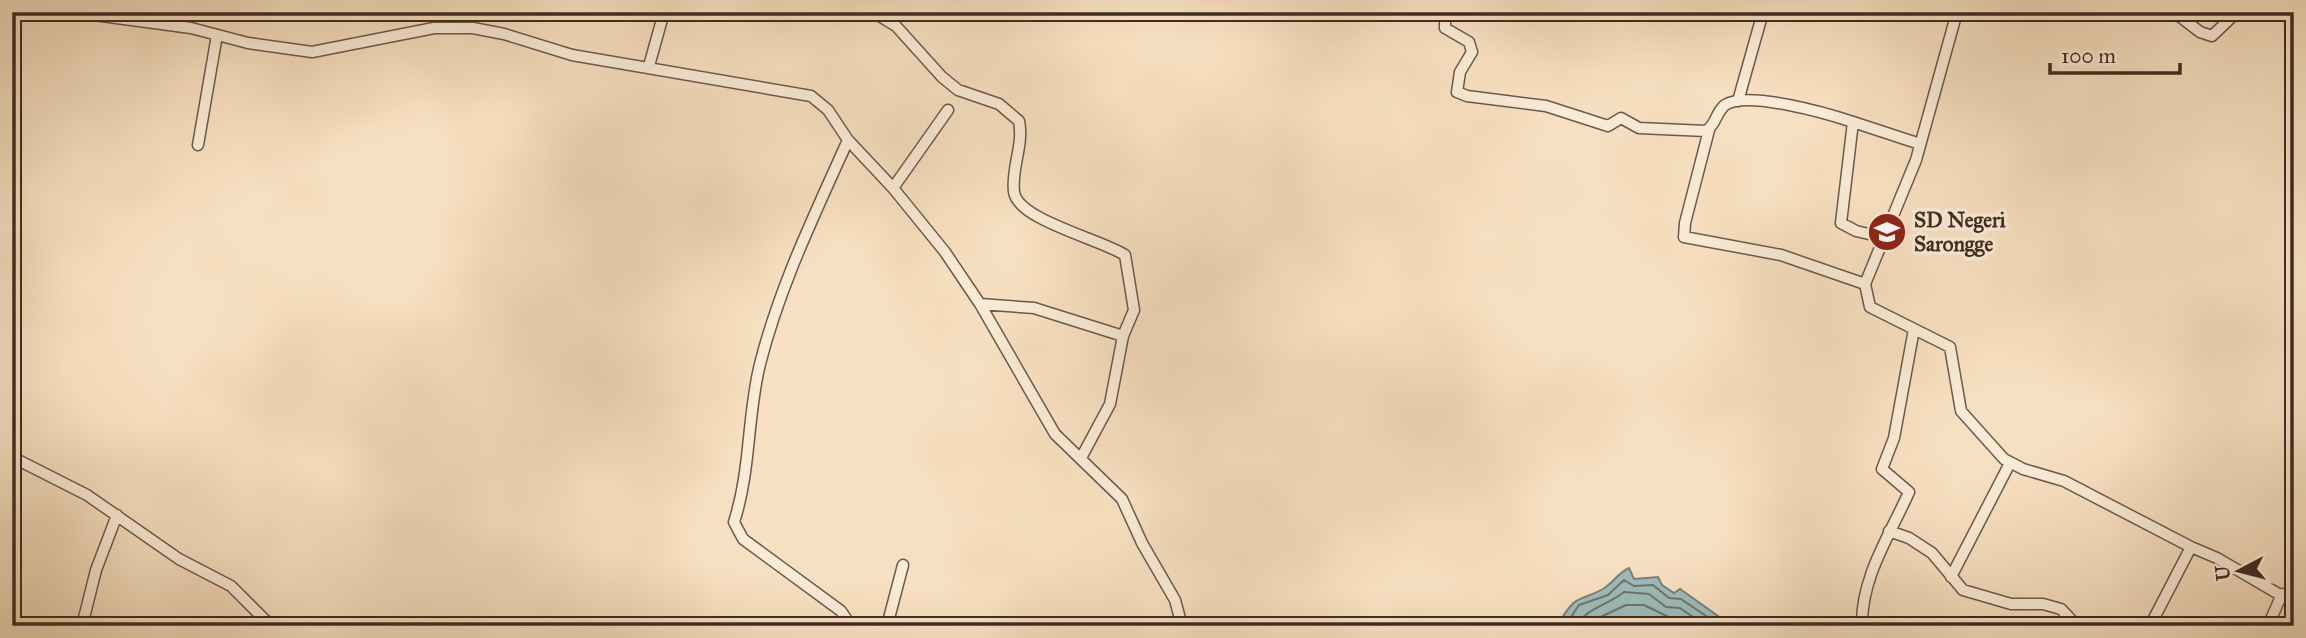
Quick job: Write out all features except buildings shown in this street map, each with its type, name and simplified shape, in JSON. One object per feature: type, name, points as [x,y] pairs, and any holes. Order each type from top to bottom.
[{"type":"street","points":[[12,17],[28,12]]},
{"type":"street","points":[[72,12],[218,35],[259,45],[321,52],[434,28],[473,28],[504,33],[572,55],[649,66],[811,96],[828,110],[848,140],[893,188],[946,252],[980,303],[1044,419],[1127,506],[1142,543],[1175,600],[1181,626]]},
{"type":"street","points":[[649,66],[664,12]]},
{"type":"street","points":[[873,12],[896,26],[942,78],[958,90],[999,104],[1019,121],[1021,141],[1014,193],[1024,209],[1125,255],[1134,304],[1123,336],[1110,404],[1081,458]]},
{"type":"street","points":[[1445,12],[1445,28],[1469,42],[1472,51],[1460,72],[1457,92],[1490,101],[1546,106],[1608,126],[1621,118],[1639,128],[1709,130]]},
{"type":"street","points":[[1738,101],[1763,12]]},
{"type":"street","points":[[1957,12],[1906,186],[1882,237],[1865,285],[1870,307],[1950,347],[1961,411],[2010,463],[2064,481],[2217,558],[2294,603]]},
{"type":"street","points":[[2174,12],[2200,32],[2212,36],[2237,12]]},
{"type":"street","points":[[198,145],[218,35]]},
{"type":"street","points":[[1865,285],[1781,255],[1684,237],[1685,223],[1709,130],[1722,108],[1738,101],[1803,106],[1920,144]]},
{"type":"street","points":[[893,188],[948,110]]},
{"type":"street","points":[[1853,122],[1841,223],[1856,231],[1882,237]]},
{"type":"street","points":[[848,140],[784,282],[755,391],[746,481],[734,522],[743,539],[841,611],[851,626]]},
{"type":"street","points":[[980,303],[1034,308],[1123,336]]},
{"type":"street","points":[[1862,626],[1868,584],[1889,531],[1909,492],[1882,469],[1894,439],[1914,329]]},
{"type":"street","points":[[12,457],[88,495],[179,559],[232,586],[271,626]]},
{"type":"street","points":[[1951,577],[2010,463]]},
{"type":"street","points":[[82,626],[96,570],[117,515]]},
{"type":"street","points":[[1889,531],[1921,544],[1963,590],[1989,600],[2011,604],[2043,604],[2061,609],[2077,626]]},
{"type":"street","points":[[2150,626],[2191,547]]},
{"type":"street","points":[[887,626],[903,565]]},
{"type":"street","points":[[2268,626],[2282,594]]},
{"type":"water","points":[[1629,568],[1634,579],[1658,577],[1662,585],[1674,593],[1680,589],[1732,626],[1546,626],[1549,622],[1560,621],[1575,602],[1603,589]]},
{"type":"place","name":"SD Negeri Sarongge","points":[[1887,232]]}]
